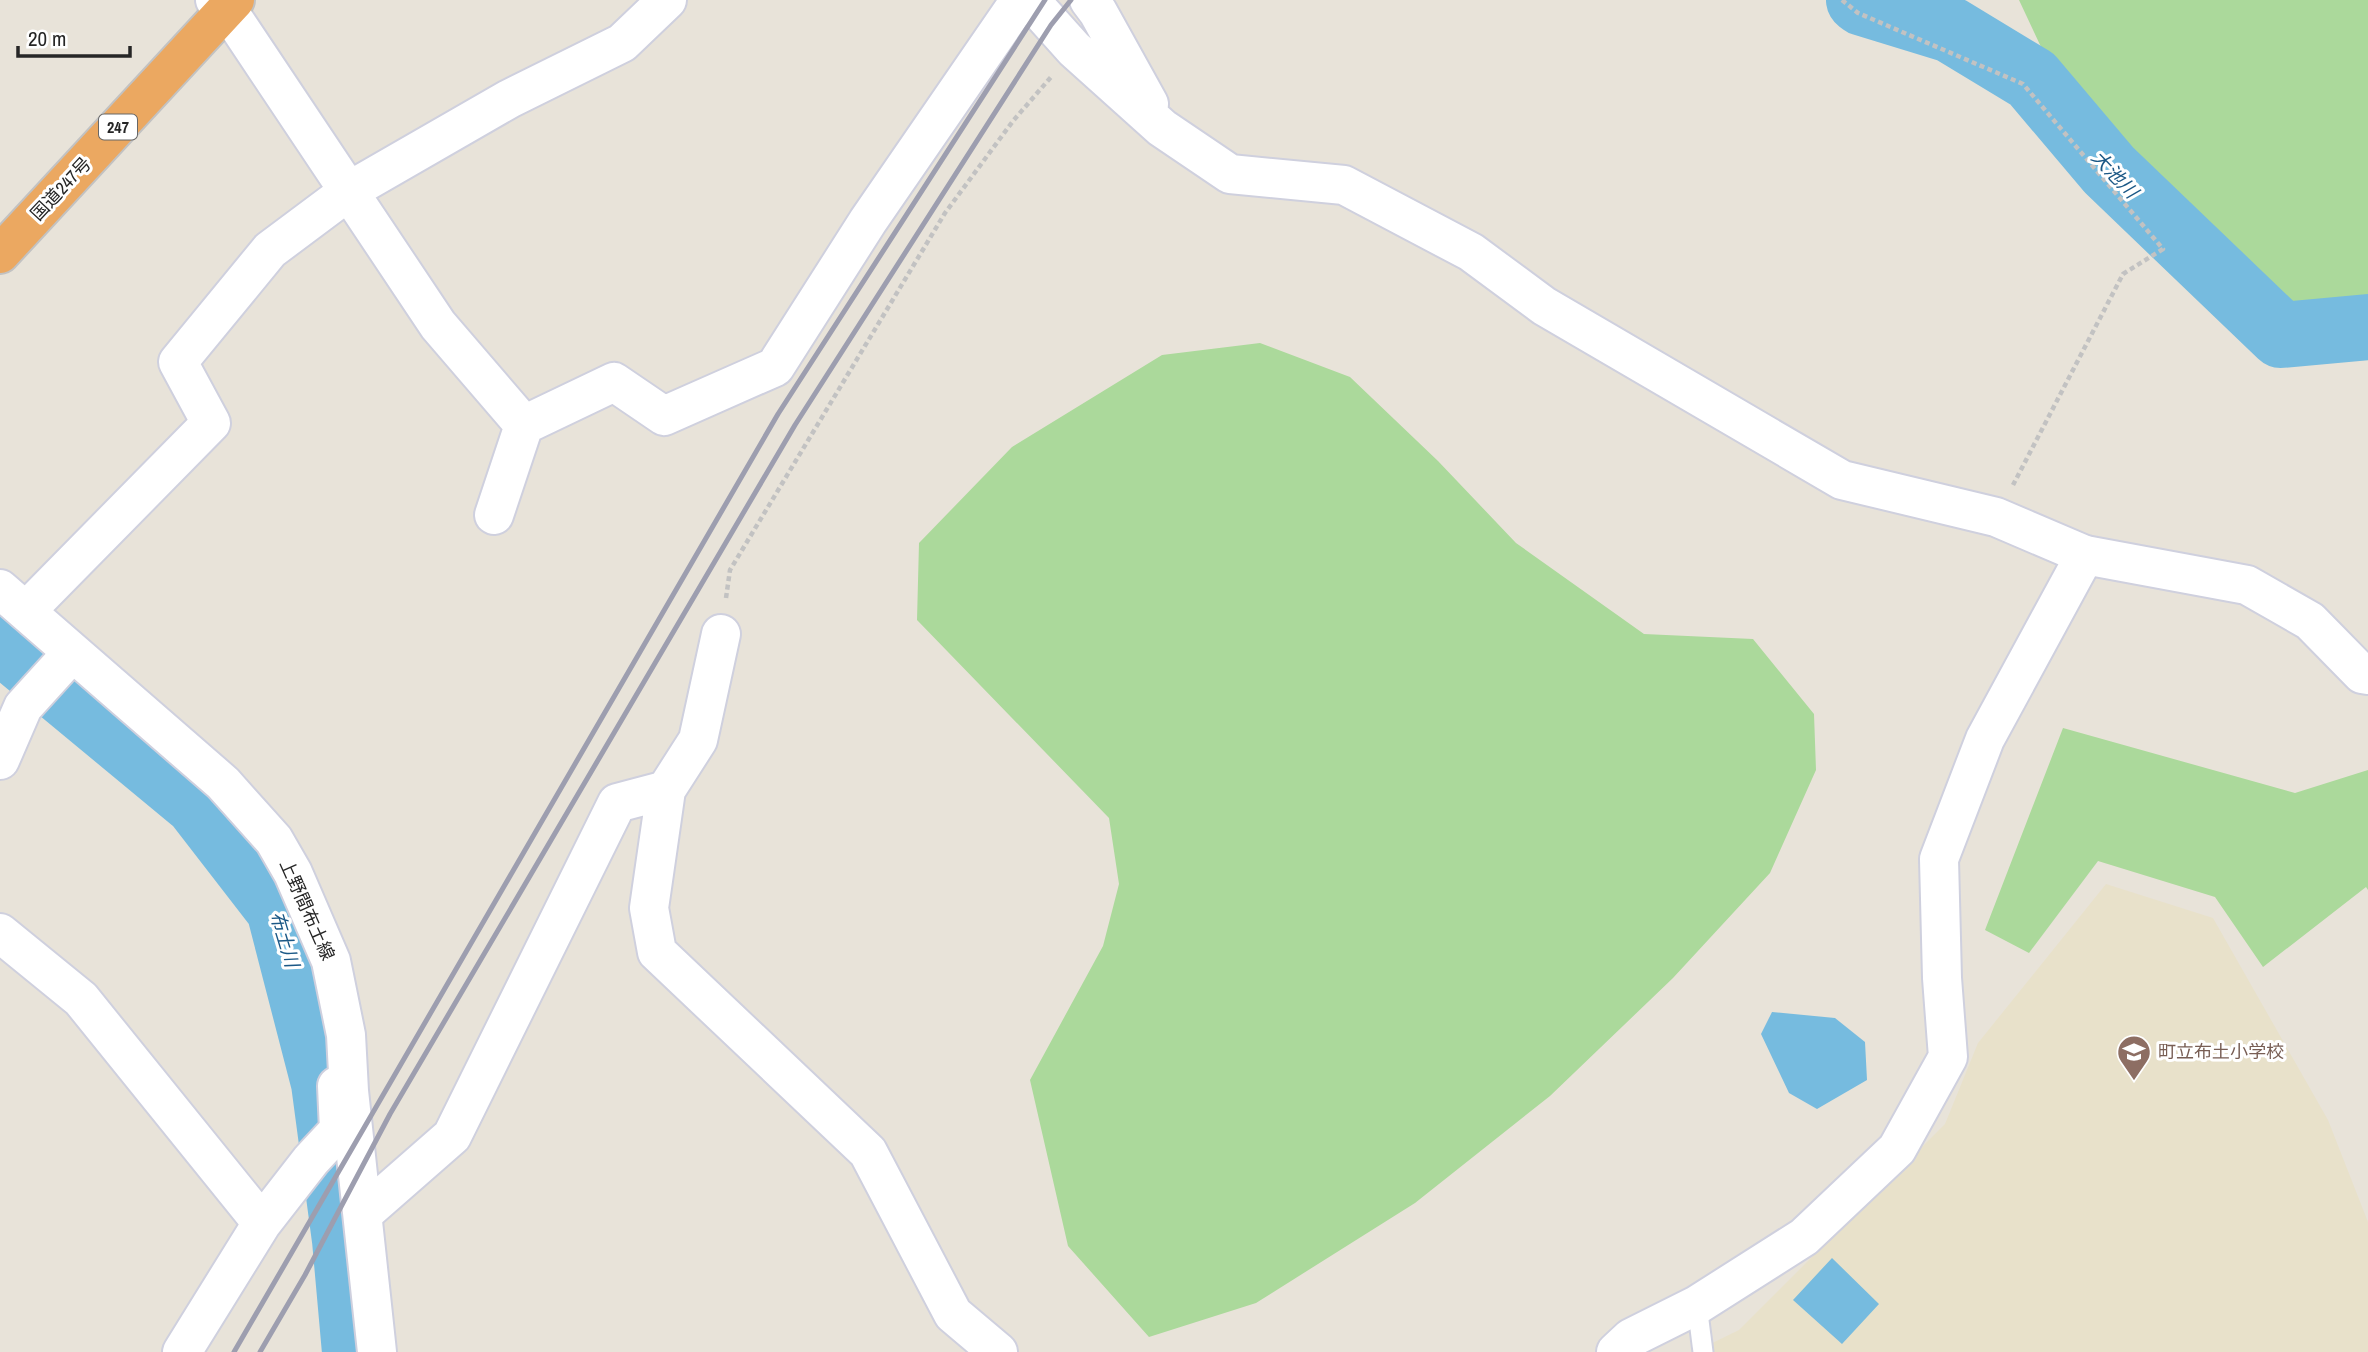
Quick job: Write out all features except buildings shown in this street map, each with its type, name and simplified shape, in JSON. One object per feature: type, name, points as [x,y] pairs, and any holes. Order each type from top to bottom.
[{"type":"highway","name":"国道247号","points":[[0,254],[226,3]]},
{"type":"street","points":[[13,600],[211,423],[178,362],[270,250],[349,191],[509,99],[622,43],[667,0]]},
{"type":"street","points":[[494,515],[524,425],[614,382],[664,416],[775,367],[869,221],[1020,0]]},
{"type":"street","points":[[1030,0],[1074,49],[1162,128],[1230,174],[1343,184],[1471,252],[1544,306],[1842,480],[1996,517],[2085,555],[2247,585],[2310,621],[2362,674],[2368,675]]},
{"type":"street","points":[[226,3],[438,325],[524,425]]},
{"type":"street","points":[[1098,4],[1162,128]]},
{"type":"street","points":[[1616,1352],[1631,1339],[1697,1305],[1804,1237],[1897,1149],[1948,1057],[1942,978],[1939,859],[1985,738],[2085,555]]},
{"type":"street","name":"上野間布土線","points":[[13,600],[223,783],[274,840],[293,873],[331,961],[346,1035],[349,1091],[377,1352]]},
{"type":"street","points":[[721,634],[698,740],[666,790],[649,908],[657,952],[867,1152],[953,1314],[998,1352]]},
{"type":"street","points":[[0,760],[12,697],[72,653]]},
{"type":"street","points":[[364,1213],[452,1136],[617,803],[666,790]]},
{"type":"street","points":[[0,933],[81,999],[262,1223]]},
{"type":"street","points":[[182,1352],[262,1223],[311,1160],[339,1130],[331,961]]},
{"type":"lane","points":[[1697,1305],[1703,1352]]},
{"type":"path","points":[[1842,0],[1858,13],[2023,84],[2163,249],[2123,274],[1996,517]]},
{"type":"path","points":[[721,634],[730,570],[930,236],[1013,121],[1074,49]]},
{"type":"shaded area","name":"町立布土小学校","points":[[2106,884],[2213,918],[2328,1120],[2368,1222],[2368,1352],[1694,1352],[1739,1330],[1945,1124],[1978,1043]]},
{"type":"green space","points":[[2019,0],[2368,0],[2368,308],[2293,312],[2129,168],[2049,64]]},
{"type":"green space","points":[[1260,343],[1350,377],[1438,461],[1516,543],[1644,634],[1753,639],[1814,714],[1816,770],[1770,873],[1673,978],[1550,1096],[1415,1203],[1256,1303],[1149,1337],[1068,1246],[1030,1080],[1103,946],[1119,884],[1109,818],[917,620],[919,543],[1012,447],[1162,355]]},
{"type":"green space","points":[[2063,728],[2295,793],[2368,770],[2368,890],[2366,887],[2263,967],[2215,897],[2098,861],[2029,953],[1985,930]]},
{"type":"water","points":[[1772,1012],[1835,1018],[1865,1042],[1867,1080],[1817,1109],[1789,1093],[1761,1034]]},
{"type":"water","points":[[1832,1258],[1879,1304],[1842,1344],[1793,1300]]},
{"type":"waterway","name":"大池川","points":[[1859,0],[1951,30],[2032,79],[2109,170],[2281,335],[2368,327]]},
{"type":"waterway","name":"布土川","points":[[0,640],[197,803],[279,909],[324,1083],[345,1240],[355,1352]]},
{"type":"railway","points":[[234,1352],[778,414],[1045,0]]},
{"type":"railway","points":[[260,1352],[305,1275],[390,1114],[795,425],[1051,25],[1071,0]]},
{"type":"place","name":"町立布土小学校","points":[[2134,1082]]}]
